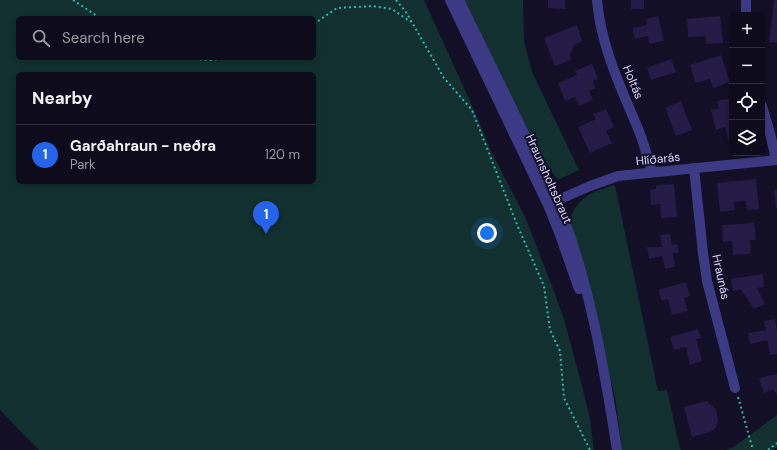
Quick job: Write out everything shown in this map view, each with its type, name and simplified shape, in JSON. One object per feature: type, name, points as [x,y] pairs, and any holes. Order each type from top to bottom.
[{"type":"street","name":"Hraunsholtsbraut","points":[[450,0],[548,205],[583,300],[604,377]]},
{"type":"street","name":"Hraunsholtsbraut","points":[[459,0],[557,200],[569,231],[596,331],[617,450]]},
{"type":"street","name":"Holtás","points":[[598,0],[600,20],[611,63],[640,134],[652,172]]},
{"type":"street","points":[[746,0],[746,12]]},
{"type":"street","points":[[765,115],[772,136],[776,160]]},
{"type":"street","name":"Hlíðarás","points":[[548,205],[590,186],[618,176],[776,160]]},
{"type":"street","name":"Hraunás","points":[[694,168],[707,281],[735,388]]},
{"type":"path","points":[[73,0],[97,16]]},
{"type":"path","points":[[396,0],[406,12],[444,78],[472,110],[518,227],[544,286],[550,330],[560,351],[564,398],[590,450]]},
{"type":"path","points":[[316,23],[337,8],[373,6],[392,9],[412,23]]},
{"type":"path","points":[[735,388],[752,450]]},
{"type":"path","points":[[768,450],[777,443]]},
{"type":"green space","points":[[0,0],[424,0],[491,151],[526,219],[552,286],[564,319],[583,390],[590,419],[594,450],[39,450],[0,410]]},
{"type":"green space","points":[[462,0],[523,0],[524,41],[532,72],[579,170],[558,180],[547,166]]},
{"type":"green space","points":[[615,185],[658,391],[667,390],[681,450],[622,450],[615,397],[570,218],[578,204],[583,199],[594,192]]},
{"type":"green space","points":[[777,415],[777,447],[773,450],[726,450],[735,446]]},
{"type":"building","points":[[548,0],[565,0],[565,9],[548,8]]},
{"type":"building","points":[[631,0],[644,0],[644,9],[631,9]]},
{"type":"building","points":[[774,0],[777,0],[777,43],[769,42]]},
{"type":"building","points":[[658,16],[664,41],[649,44],[648,36],[635,39],[632,28],[647,25],[646,19]]},
{"type":"building","points":[[720,16],[723,43],[706,44],[705,36],[688,37],[687,19]]},
{"type":"building","points":[[577,25],[582,41],[574,45],[570,55],[571,60],[555,66],[544,38]]},
{"type":"building","points":[[721,55],[729,82],[713,88],[710,79],[696,83],[690,65]]},
{"type":"building","points":[[671,59],[676,72],[651,80],[647,68]]},
{"type":"building","points":[[592,64],[598,79],[593,81],[595,88],[589,91],[593,100],[579,106],[575,97],[565,101],[558,83],[577,75],[575,71]]},
{"type":"building","points":[[729,99],[729,139],[725,127],[716,130],[711,110],[719,108],[717,101]]},
{"type":"building","points":[[681,101],[692,130],[676,136],[665,108]]},
{"type":"building","points":[[606,109],[614,127],[606,131],[612,143],[590,153],[578,127],[596,119],[593,114]]},
{"type":"building","points":[[756,179],[759,209],[747,210],[746,201],[734,202],[735,210],[720,212],[717,183]]},
{"type":"building","points":[[674,184],[677,217],[661,218],[660,204],[651,205],[650,190],[656,189],[656,185]]},
{"type":"building","points":[[777,190],[777,208],[776,208],[774,191]]},
{"type":"building","points":[[754,223],[756,240],[750,240],[751,254],[733,255],[732,241],[723,242],[722,225]]},
{"type":"building","points":[[670,234],[672,245],[677,244],[679,253],[673,253],[675,267],[665,269],[662,256],[649,259],[647,247],[662,247],[660,235]]},
{"type":"building","points":[[763,274],[764,287],[757,288],[765,304],[754,309],[741,290],[733,291],[731,279]]},
{"type":"building","points":[[686,282],[690,296],[684,298],[688,311],[672,315],[668,299],[662,301],[658,290]]},
{"type":"building","points":[[775,319],[777,331],[777,354],[770,355],[767,340],[750,344],[748,333],[766,330],[764,321]]},
{"type":"building","points":[[698,329],[701,338],[696,339],[702,361],[690,365],[686,347],[674,350],[670,337]]},
{"type":"building","points":[[777,374],[777,395],[773,389],[764,393],[759,378]]},
{"type":"building","points":[[706,401],[716,409],[718,421],[716,427],[713,431],[692,437],[684,407]]},
{"type":"place","name":"Garðahraun - neðra","points":[[266,234]]}]
